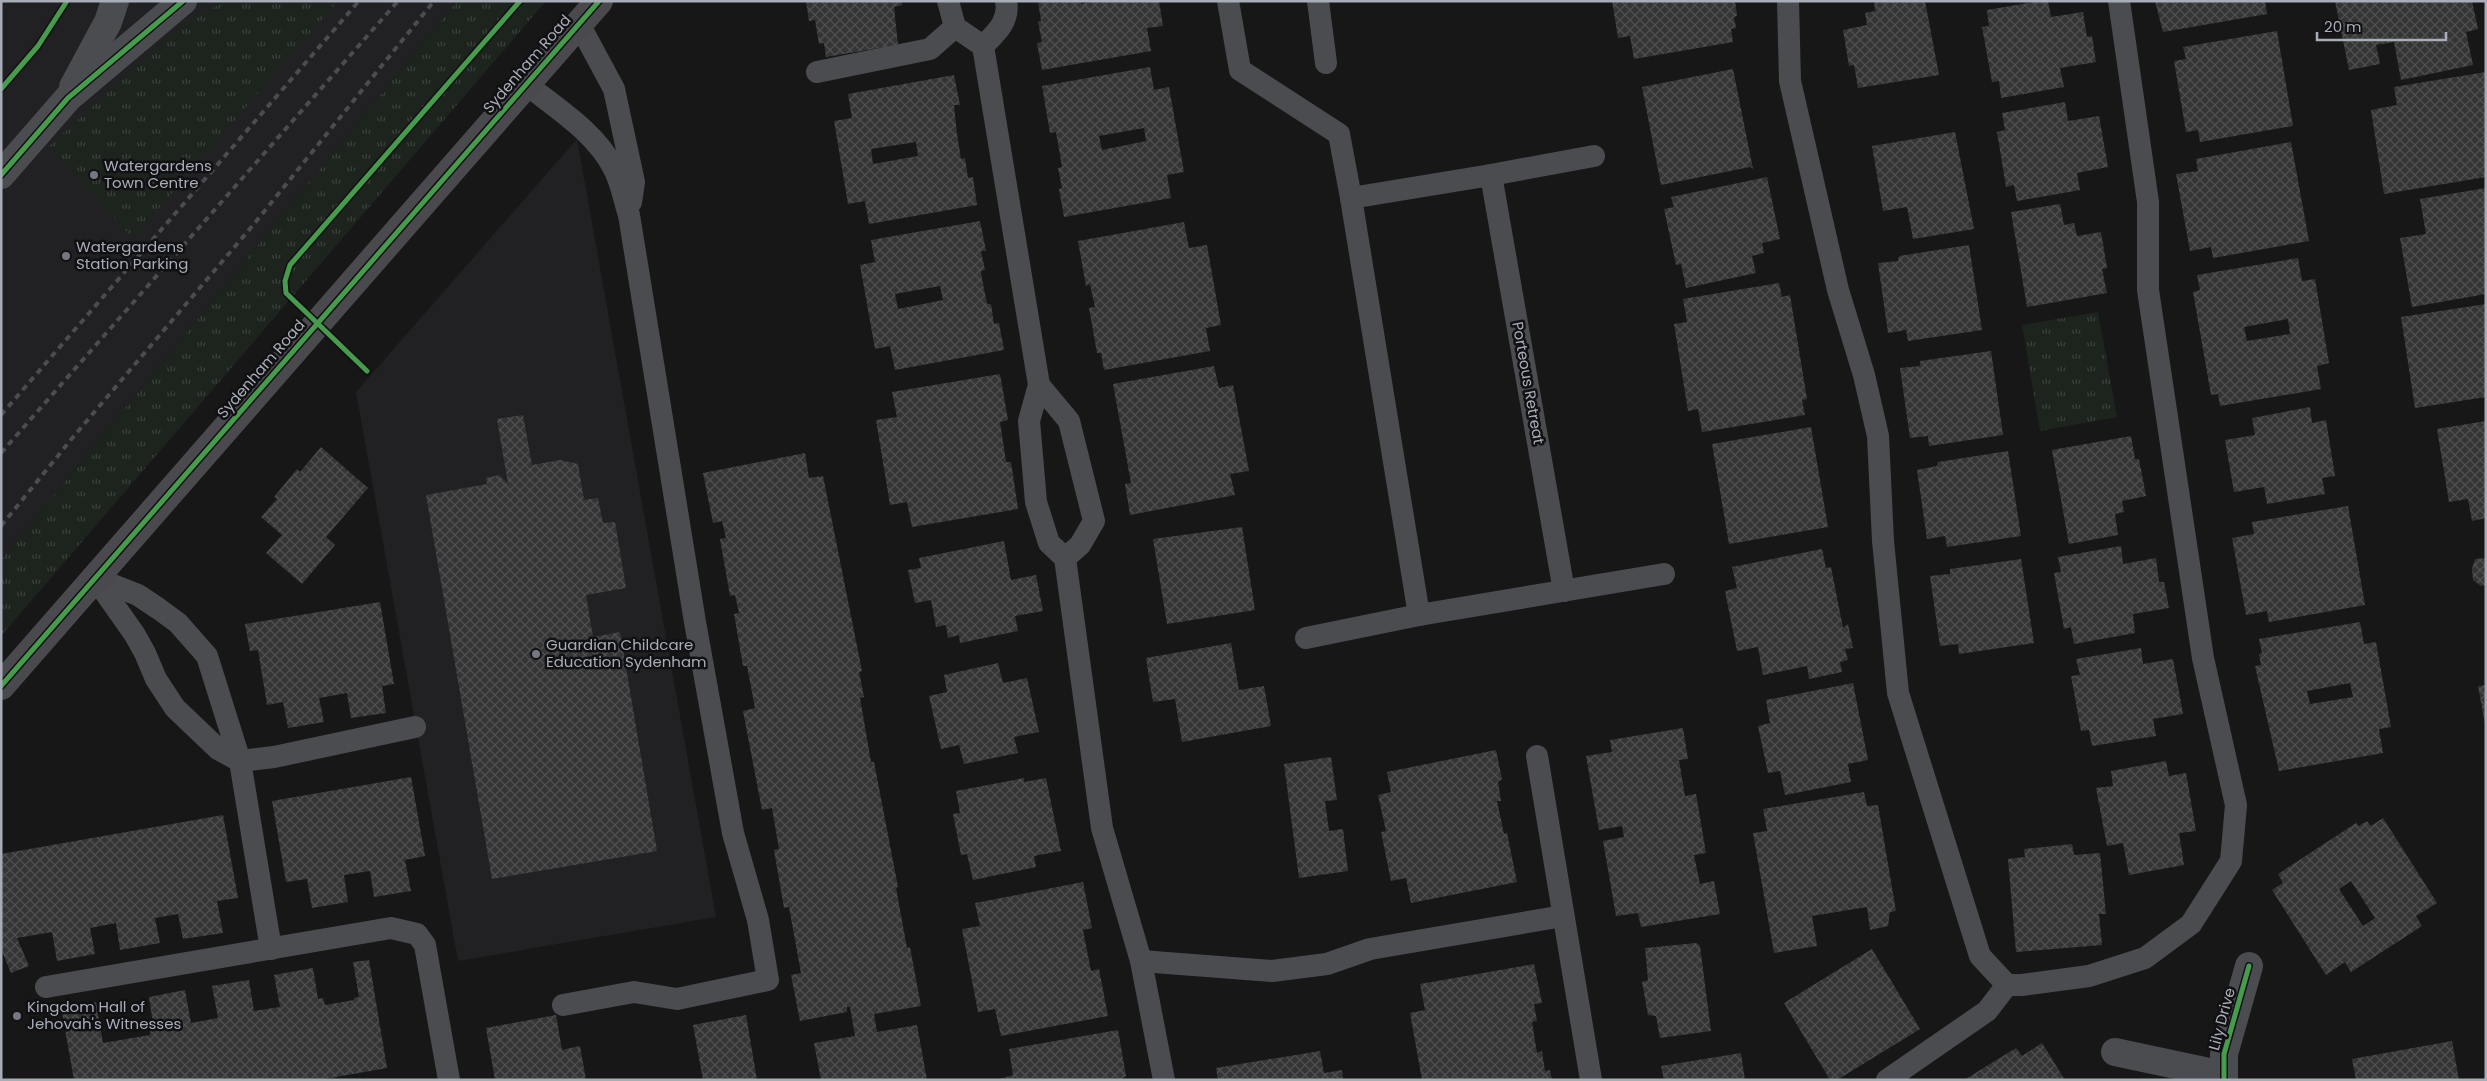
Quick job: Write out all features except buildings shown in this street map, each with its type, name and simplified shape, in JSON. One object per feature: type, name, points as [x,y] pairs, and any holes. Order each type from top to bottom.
[{"type":"street","points":[[68,98],[108,22],[115,1]]},
{"type":"street","points":[[1,175],[68,98],[183,1]]},
{"type":"street","name":"Sydenham Road","points":[[1,686],[599,1]]},
{"type":"street","name":"Lily Drive","points":[[2115,1052],[2223,1078],[2224,1054],[2249,966]]},
{"type":"lane","points":[[948,1],[955,27],[983,46],[1039,385],[1030,421],[1036,502],[1049,542],[1065,558],[1102,828],[1141,961],[1164,1080]]},
{"type":"lane","points":[[983,46],[1002,27],[1008,11],[1006,1]]},
{"type":"lane","points":[[1228,1],[1240,70],[1339,134],[1352,198],[1418,615]]},
{"type":"lane","points":[[1318,1],[1326,63]]},
{"type":"lane","points":[[1788,1],[1790,81],[1838,290],[1864,374],[1878,436],[1883,542],[1898,692],[1980,956],[2008,984],[2022,985],[2089,976],[2145,958],[2191,924],[2231,861],[2236,805],[2203,658],[2149,299],[2148,202],[2119,1]]},
{"type":"lane","points":[[579,24],[616,97],[634,182],[629,215]]},
{"type":"lane","points":[[817,72],[930,49],[955,27]]},
{"type":"lane","points":[[526,84],[580,128],[600,148],[614,168],[629,215],[695,622],[730,814],[758,920],[768,980],[678,1000],[634,992],[563,1005]]},
{"type":"lane","points":[[1352,198],[1594,156]]},
{"type":"lane","name":"Porteous Retreat","points":[[1491,175],[1564,591]]},
{"type":"lane","points":[[1039,385],[1069,421],[1094,521],[1080,544],[1065,558]]},
{"type":"lane","points":[[1306,638],[1418,615],[1664,574]]},
{"type":"lane","points":[[95,578],[138,595],[178,623],[207,656],[240,762],[271,949]]},
{"type":"lane","points":[[95,578],[135,635],[156,679],[175,708],[218,749],[240,762],[274,757],[415,727]]},
{"type":"lane","points":[[1537,756],[1591,1080]]},
{"type":"lane","points":[[1141,961],[1272,972],[1326,964],[1370,949],[1563,916]]},
{"type":"lane","points":[[46,987],[391,928],[417,934],[425,945],[449,1080]]},
{"type":"lane","points":[[1887,1080],[1987,1011],[2008,984]]},
{"type":"shaded area","points":[[1,1],[457,1],[1,560]]},
{"type":"shaded area","name":"Guardian Childcare Education Sydenham","points":[[577,139],[716,917],[458,961],[356,392]]},
{"type":"green space","points":[[226,1],[338,1],[133,238],[48,147],[185,22]]},
{"type":"green space","points":[[457,1],[546,1],[1,636],[1,560]]},
{"type":"green space","points":[[2098,312],[2117,417],[2040,431],[2022,325]]},
{"type":"railway","points":[[1,415],[359,1]]},
{"type":"railway","points":[[1,453],[398,1]]},
{"type":"railway","points":[[1,526],[74,436],[254,224],[434,1]]},
{"type":"cycle path","points":[[1,89],[38,46],[67,1]]},
{"type":"cycle path","points":[[1,175],[68,98],[183,1]]},
{"type":"cycle path","points":[[367,371],[286,293],[285,281],[290,265],[520,1]]},
{"type":"cycle path","points":[[1,686],[599,1]]},
{"type":"cycle path","points":[[2224,1080],[2224,1054],[2249,966]]},
{"type":"place","name":"Watergardens Town Centre","points":[[94,175]]},
{"type":"place","name":"Watergardens Station Parking","points":[[66,256]]},
{"type":"place","name":"Guardian Childcare Education Sydenham","points":[[536,654]]},
{"type":"place","name":"Kingdom Hall of Jehovah's Witnesses","points":[[17,1016]]}]
